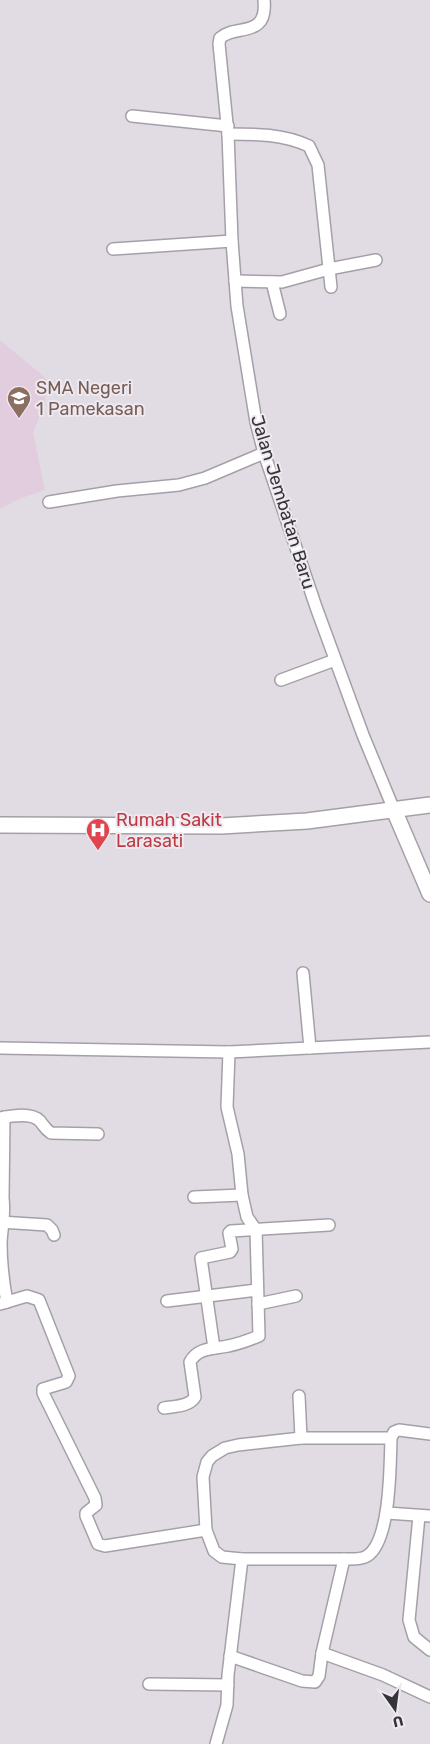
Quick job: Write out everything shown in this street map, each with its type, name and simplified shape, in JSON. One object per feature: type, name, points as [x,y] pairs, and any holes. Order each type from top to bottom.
[{"type":"main road","points":[[0,825],[221,826],[307,821],[430,805]]},
{"type":"main road","points":[[394,810],[430,894]]},
{"type":"street","name":"Jalan Jembatan Baru","points":[[264,0],[264,8],[258,24],[244,30],[225,34],[220,38],[220,60],[228,130],[236,306],[256,422],[264,454],[335,660],[360,728],[394,810]]},
{"type":"street","points":[[132,116],[263,134],[298,141],[309,146],[318,165],[330,286]]},
{"type":"street","points":[[113,249],[232,240]]},
{"type":"street","points":[[235,281],[282,282],[329,269],[376,260]]},
{"type":"street","points":[[272,282],[280,314]]},
{"type":"street","points":[[51,501],[117,491],[179,485],[205,478],[264,454]]},
{"type":"street","points":[[281,680],[335,660]]},
{"type":"street","points":[[303,973],[310,1048]]},
{"type":"street","points":[[0,1048],[229,1052],[430,1042]]},
{"type":"street","points":[[164,1408],[192,1402],[195,1397],[190,1362],[198,1353],[236,1344],[259,1336],[256,1230],[247,1217],[242,1195],[238,1154],[227,1107],[229,1052]]},
{"type":"street","points":[[98,1134],[51,1133],[34,1117],[2,1118],[3,1198],[5,1210],[2,1222],[4,1303],[27,1296],[39,1300],[69,1376],[66,1382],[46,1387],[43,1389],[43,1393],[95,1498],[96,1505],[86,1513],[86,1516],[98,1544],[105,1546],[206,1530]]},
{"type":"street","points":[[194,1196],[242,1195]]},
{"type":"street","points":[[2,1222],[47,1225],[54,1235]]},
{"type":"street","points":[[214,1348],[201,1258],[230,1252],[232,1249],[229,1233],[231,1231],[329,1225]]},
{"type":"street","points":[[167,1301],[257,1290]]},
{"type":"street","points":[[258,1304],[296,1296]]},
{"type":"street","points":[[299,1396],[301,1438]]},
{"type":"street","points":[[391,1438],[301,1438],[238,1445],[225,1448],[212,1456],[206,1462],[203,1477],[206,1530],[214,1551],[222,1557],[242,1559],[344,1559],[367,1556],[375,1548],[387,1513],[391,1438],[394,1432],[398,1430],[430,1434]]},
{"type":"street","points":[[387,1513],[425,1516],[410,1620],[414,1636],[430,1650]]},
{"type":"street","points":[[216,1744],[227,1705],[230,1656],[242,1559]]},
{"type":"street","points":[[230,1656],[310,1683],[315,1682],[319,1676],[322,1654],[344,1559]]},
{"type":"street","points":[[322,1654],[383,1675],[430,1697]]},
{"type":"street","points":[[148,1684],[228,1684]]},
{"type":"shaded area","name":"SMA Negeri 1 Pamekasan","points":[[0,340],[48,380],[44,406],[33,433],[45,490],[19,499],[0,509]]},
{"type":"place","name":"SMA Negeri 1 Pamekasan","points":[[19,419]]},
{"type":"place","name":"Rumah Sakit Larasati","points":[[98,851]]}]
